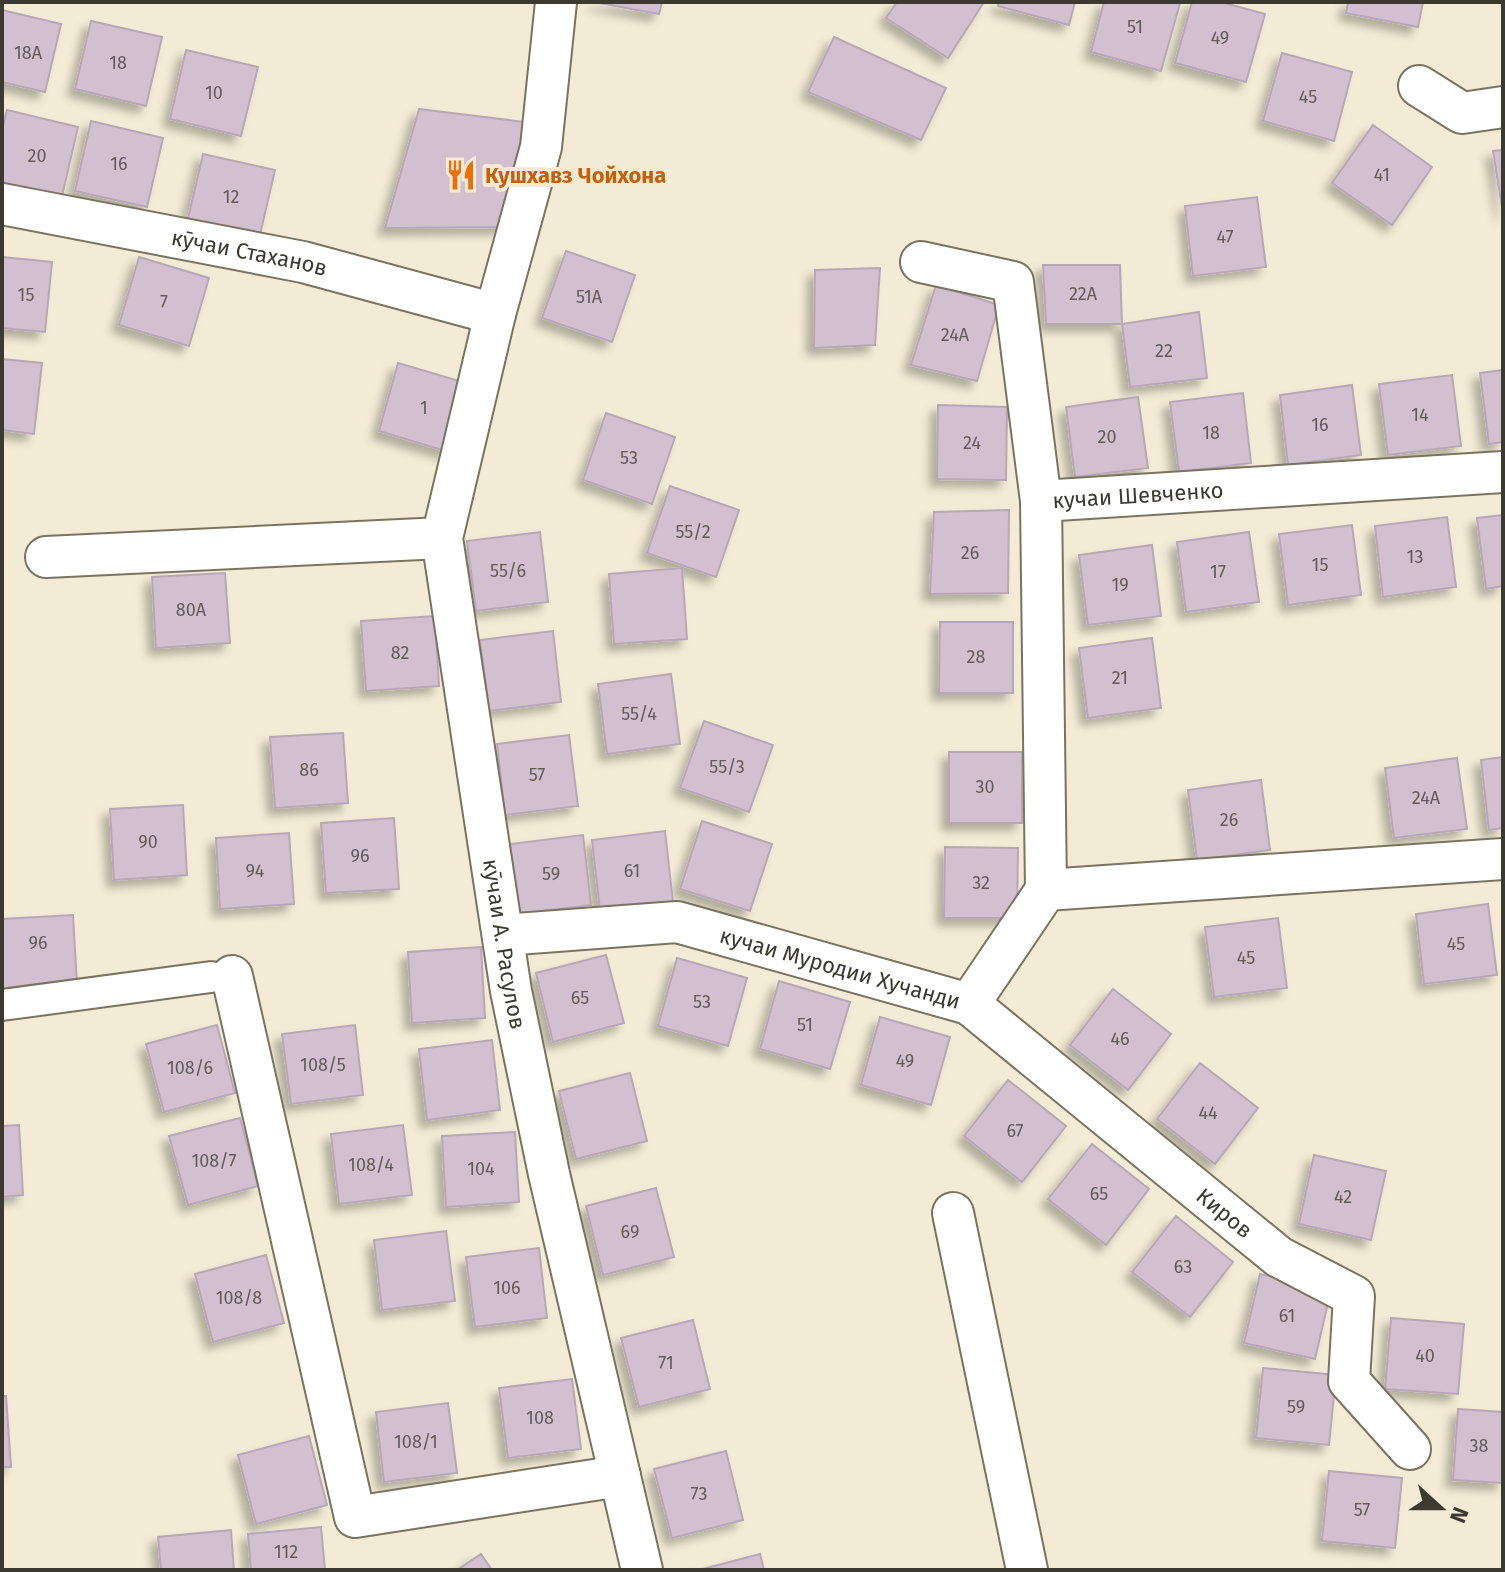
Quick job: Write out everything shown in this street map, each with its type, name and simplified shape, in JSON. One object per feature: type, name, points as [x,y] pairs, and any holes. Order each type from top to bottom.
[{"type":"street","name":"кӯчаи А. Расулов","points":[[556,2],[541,147],[495,314],[442,538],[511,991],[549,1174],[642,1570]]},
{"type":"street","points":[[1419,86],[1462,113],[1503,107]]},
{"type":"street","name":"кӯчаи Стаханов","points":[[2,204],[303,262],[495,314]]},
{"type":"street","name":"кучаи Шевченко","points":[[921,262],[1013,282],[1041,501],[1503,472]]},
{"type":"street","points":[[1041,501],[1046,890],[1503,859]]},
{"type":"street","points":[[46,557],[442,538]]},
{"type":"street","name":"кучаи Муродии Хучанди","points":[[503,935],[677,922],[969,1004],[1046,890]]},
{"type":"street","points":[[2,1005],[221,976],[355,1517],[620,1476]]},
{"type":"street","name":"Киров","points":[[969,1004],[1279,1257],[1354,1296],[1349,1381],[1410,1449]]},
{"type":"street","points":[[953,1213],[1027,1570]]},
{"type":"building","points":[[594,2],[662,2],[659,14]]},
{"type":"building","points":[[897,2],[984,2],[948,58],[886,18]]},
{"type":"building","points":[[999,2],[1075,2],[1069,25],[998,6]]},
{"type":"building","points":[[1104,2],[1180,3],[1161,71],[1091,52]]},
{"type":"building","points":[[1192,2],[1221,2],[1265,14],[1246,82],[1175,63]]},
{"type":"building","points":[[1348,2],[1423,2],[1418,27],[1346,13]]},
{"type":"building","points":[[2,10],[61,24],[45,92],[2,82]]},
{"type":"building","points":[[91,21],[162,37],[146,106],[75,89]]},
{"type":"building","points":[[834,37],[946,88],[921,140],[808,92]]},
{"type":"building","points":[[186,50],[258,67],[241,136],[170,119]]},
{"type":"building","points":[[1282,53],[1352,72],[1334,141],[1263,121]]},
{"type":"building","name":"Кушхавз Чойхона","points":[[419,109],[533,123],[510,227],[385,228]]},
{"type":"building","points":[[7,110],[78,127],[62,196],[2,182],[2,130]]},
{"type":"building","points":[[91,121],[163,138],[147,207],[75,191]]},
{"type":"building","points":[[1373,125],[1432,167],[1392,225],[1332,183]]},
{"type":"building","points":[[1503,150],[1503,214],[1493,151]]},
{"type":"building","points":[[203,154],[275,170],[259,239],[187,223]]},
{"type":"building","points":[[1257,197],[1266,267],[1193,276],[1185,206]]},
{"type":"building","points":[[566,251],[635,275],[612,342],[542,318]]},
{"type":"building","points":[[2,257],[52,262],[45,332],[2,328]]},
{"type":"building","points":[[139,257],[209,278],[189,346],[119,325]]},
{"type":"building","points":[[1043,265],[1120,265],[1122,324],[1046,324]]},
{"type":"building","points":[[880,268],[875,345],[814,348],[815,270]]},
{"type":"building","points":[[936,285],[999,305],[977,381],[911,365]]},
{"type":"building","points":[[1199,312],[1207,378],[1130,387],[1122,324]]},
{"type":"building","points":[[2,359],[42,363],[34,434],[2,430]]},
{"type":"building","points":[[398,363],[469,384],[449,452],[379,431]]},
{"type":"building","points":[[1503,370],[1503,442],[1489,444],[1480,373]]},
{"type":"building","points":[[1452,375],[1461,446],[1388,455],[1379,384]]},
{"type":"building","points":[[1352,385],[1361,455],[1288,465],[1280,395]]},
{"type":"building","points":[[1243,393],[1251,463],[1179,472],[1170,402]]},
{"type":"building","points":[[1138,397],[1148,468],[1075,477],[1066,407]]},
{"type":"building","points":[[938,405],[1007,407],[1006,480],[937,479]]},
{"type":"building","points":[[606,413],[675,437],[652,504],[583,480]]},
{"type":"building","points":[[670,486],[739,510],[716,577],[647,553]]},
{"type":"building","points":[[1009,510],[1008,593],[930,594],[934,512]]},
{"type":"building","points":[[1503,515],[1503,586],[1486,589],[1477,518]]},
{"type":"building","points":[[1447,517],[1456,587],[1383,597],[1375,526]]},
{"type":"building","points":[[1352,525],[1361,595],[1288,605],[1279,534]]},
{"type":"building","points":[[540,532],[548,602],[476,611],[467,541]]},
{"type":"building","points":[[1249,532],[1259,602],[1186,612],[1177,542]]},
{"type":"building","points":[[1152,545],[1161,616],[1088,625],[1079,555]]},
{"type":"building","points":[[682,568],[687,639],[614,644],[609,574]]},
{"type":"building","points":[[225,573],[230,643],[156,648],[152,577]]},
{"type":"building","points":[[435,616],[439,686],[366,691],[361,621]]},
{"type":"building","points":[[940,622],[1013,622],[1013,693],[939,693]]},
{"type":"building","points":[[553,631],[561,702],[489,711],[480,640]]},
{"type":"building","points":[[1152,638],[1161,708],[1088,718],[1079,648]]},
{"type":"building","points":[[671,674],[680,744],[607,754],[598,684]]},
{"type":"building","points":[[704,721],[773,745],[749,812],[680,788]]},
{"type":"building","points":[[343,733],[348,803],[275,808],[270,737]]},
{"type":"building","points":[[569,735],[578,806],[505,815],[497,744]]},
{"type":"building","points":[[949,752],[1022,752],[1022,823],[949,823]]},
{"type":"building","points":[[1503,757],[1503,828],[1489,830],[1481,760]]},
{"type":"building","points":[[1457,758],[1467,829],[1394,838],[1385,768]]},
{"type":"building","points":[[1261,780],[1270,850],[1197,860],[1188,790]]},
{"type":"building","points":[[183,805],[187,875],[114,880],[110,809]]},
{"type":"building","points":[[394,818],[399,889],[326,893],[321,823]]},
{"type":"building","points":[[702,821],[772,844],[750,911],[680,889]]},
{"type":"building","points":[[665,831],[673,902],[600,910],[592,840]]},
{"type":"building","points":[[289,833],[294,904],[220,909],[216,838]]},
{"type":"building","points":[[583,835],[591,905],[519,914],[510,844]]},
{"type":"building","points":[[945,847],[1018,848],[1017,918],[944,918]]},
{"type":"building","points":[[1488,904],[1497,975],[1424,984],[1416,914]]},
{"type":"building","points":[[73,915],[77,985],[3,990],[2,919]]},
{"type":"building","points":[[1278,918],[1287,988],[1214,997],[1205,927]]},
{"type":"building","points":[[481,947],[485,1018],[412,1023],[408,952]]},
{"type":"building","points":[[606,955],[624,1023],[553,1042],[536,973]]},
{"type":"building","points":[[677,958],[747,978],[728,1046],[658,1026]]},
{"type":"building","points":[[779,981],[850,1002],[830,1069],[760,1049]]},
{"type":"building","points":[[1113,989],[1171,1034],[1128,1090],[1070,1045]]},
{"type":"building","points":[[880,1017],[950,1037],[931,1105],[861,1085]]},
{"type":"building","points":[[217,1025],[235,1093],[164,1112],[146,1044]]},
{"type":"building","points":[[355,1025],[363,1095],[291,1104],[282,1034]]},
{"type":"building","points":[[492,1040],[500,1110],[427,1120],[419,1049]]},
{"type":"building","points":[[1200,1063],[1258,1108],[1215,1164],[1157,1119]]},
{"type":"building","points":[[630,1073],[647,1141],[576,1159],[559,1091]]},
{"type":"building","points":[[1008,1080],[1066,1126],[1022,1182],[964,1136]]},
{"type":"building","points":[[240,1118],[258,1186],[188,1205],[169,1136]]},
{"type":"building","points":[[19,1125],[23,1195],[2,1197],[2,1126]]},
{"type":"building","points":[[403,1125],[412,1195],[339,1204],[331,1134]]},
{"type":"building","points":[[515,1132],[519,1202],[446,1207],[442,1136]]},
{"type":"building","points":[[1092,1144],[1149,1189],[1106,1245],[1048,1199]]},
{"type":"building","points":[[1314,1155],[1386,1171],[1371,1240],[1299,1224]]},
{"type":"building","points":[[656,1188],[674,1257],[603,1275],[586,1206]]},
{"type":"building","points":[[1176,1216],[1233,1262],[1190,1317],[1132,1272]]},
{"type":"building","points":[[446,1231],[455,1301],[382,1310],[374,1240]]},
{"type":"building","points":[[539,1248],[547,1318],[475,1327],[466,1257]]},
{"type":"building","points":[[266,1255],[284,1323],[213,1342],[195,1274]]},
{"type":"building","points":[[1260,1274],[1331,1290],[1315,1359],[1244,1343]]},
{"type":"building","points":[[1391,1318],[1464,1324],[1458,1394],[1385,1389]]},
{"type":"building","points":[[693,1320],[710,1389],[639,1407],[621,1338]]},
{"type":"building","points":[[1263,1368],[1336,1375],[1329,1445],[1256,1438]]},
{"type":"building","points":[[572,1379],[581,1449],[508,1458],[499,1388]]},
{"type":"building","points":[[2,1396],[6,1396],[11,1467],[2,1467]]},
{"type":"building","points":[[448,1403],[457,1473],[384,1482],[376,1412]]},
{"type":"building","points":[[1458,1409],[1503,1412],[1503,1483],[1453,1480]]},
{"type":"building","points":[[309,1436],[327,1505],[256,1524],[238,1455]]},
{"type":"building","points":[[726,1451],[743,1520],[672,1538],[654,1469]]},
{"type":"building","points":[[1329,1471],[1402,1478],[1395,1548],[1322,1541]]},
{"type":"building","points":[[321,1527],[325,1570],[251,1570],[248,1534]]},
{"type":"building","points":[[231,1530],[234,1570],[161,1570],[158,1537]]},
{"type":"building","points":[[481,1554],[492,1570],[457,1570]]},
{"type":"building","points":[[760,1554],[764,1570],[699,1570]]},
{"type":"place","name":"Кушхавз Чойхона","points":[[461,175]]}]
